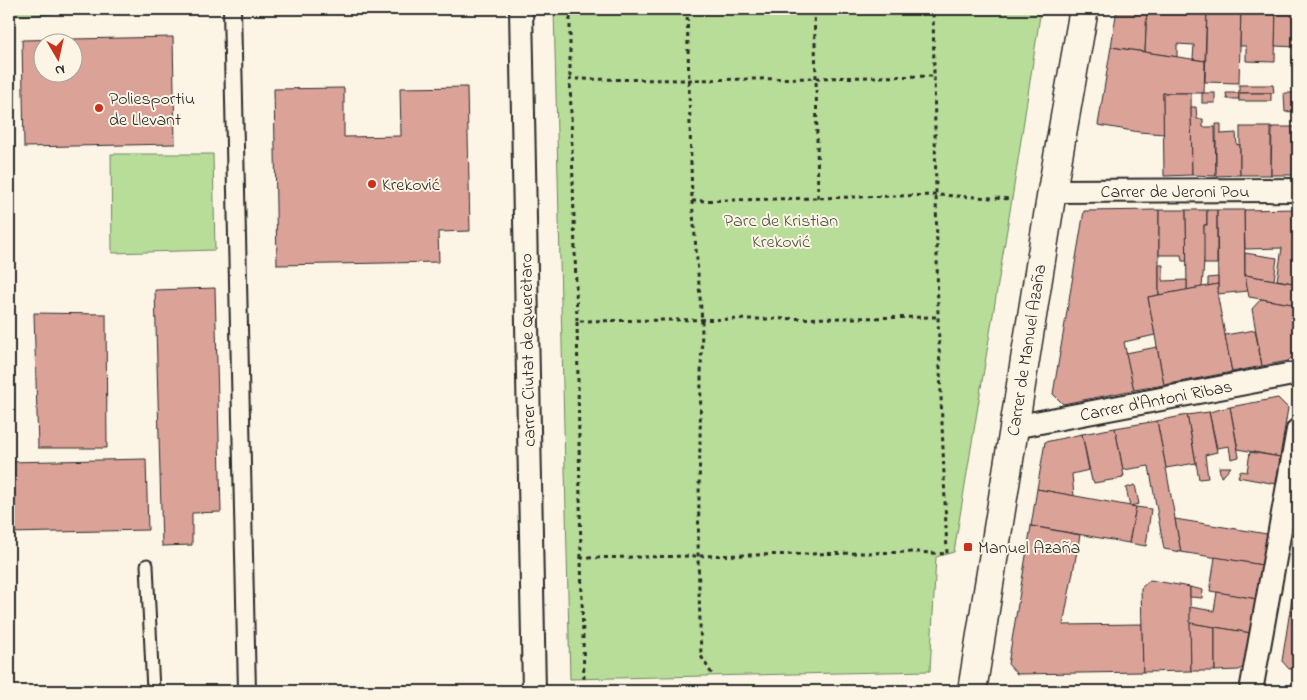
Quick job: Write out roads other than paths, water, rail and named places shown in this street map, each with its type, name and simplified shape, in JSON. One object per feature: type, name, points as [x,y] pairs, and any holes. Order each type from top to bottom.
[{"type":"street","points":[[232,9],[247,691]]},
{"type":"street","name":"carrer Ciutat de Querètaro","points":[[521,9],[534,691]]},
{"type":"street","name":"Carrer de Manuel Azaña","points":[[972,691],[1052,191],[1084,9]]},
{"type":"street","name":"Carrer de Jeroni Pou","points":[[1052,191],[1298,190]]},
{"type":"street","name":"Carrer d'Antoni Ribas","points":[[1014,427],[1298,373]]},
{"type":"street","points":[[1251,691],[1298,430]]},
{"type":"lane","points":[[147,565],[153,691]]},
{"type":"place","name":"Poliesportiu de Llevant","points":[[99,108]]},
{"type":"place","name":"Kreković","points":[[372,184]]},
{"type":"place","name":"Manuel Azaña","points":[[968,547]]},
{"type":"park label","name":"Parc de Kristian Kreković","points":[[781,230]]}]
